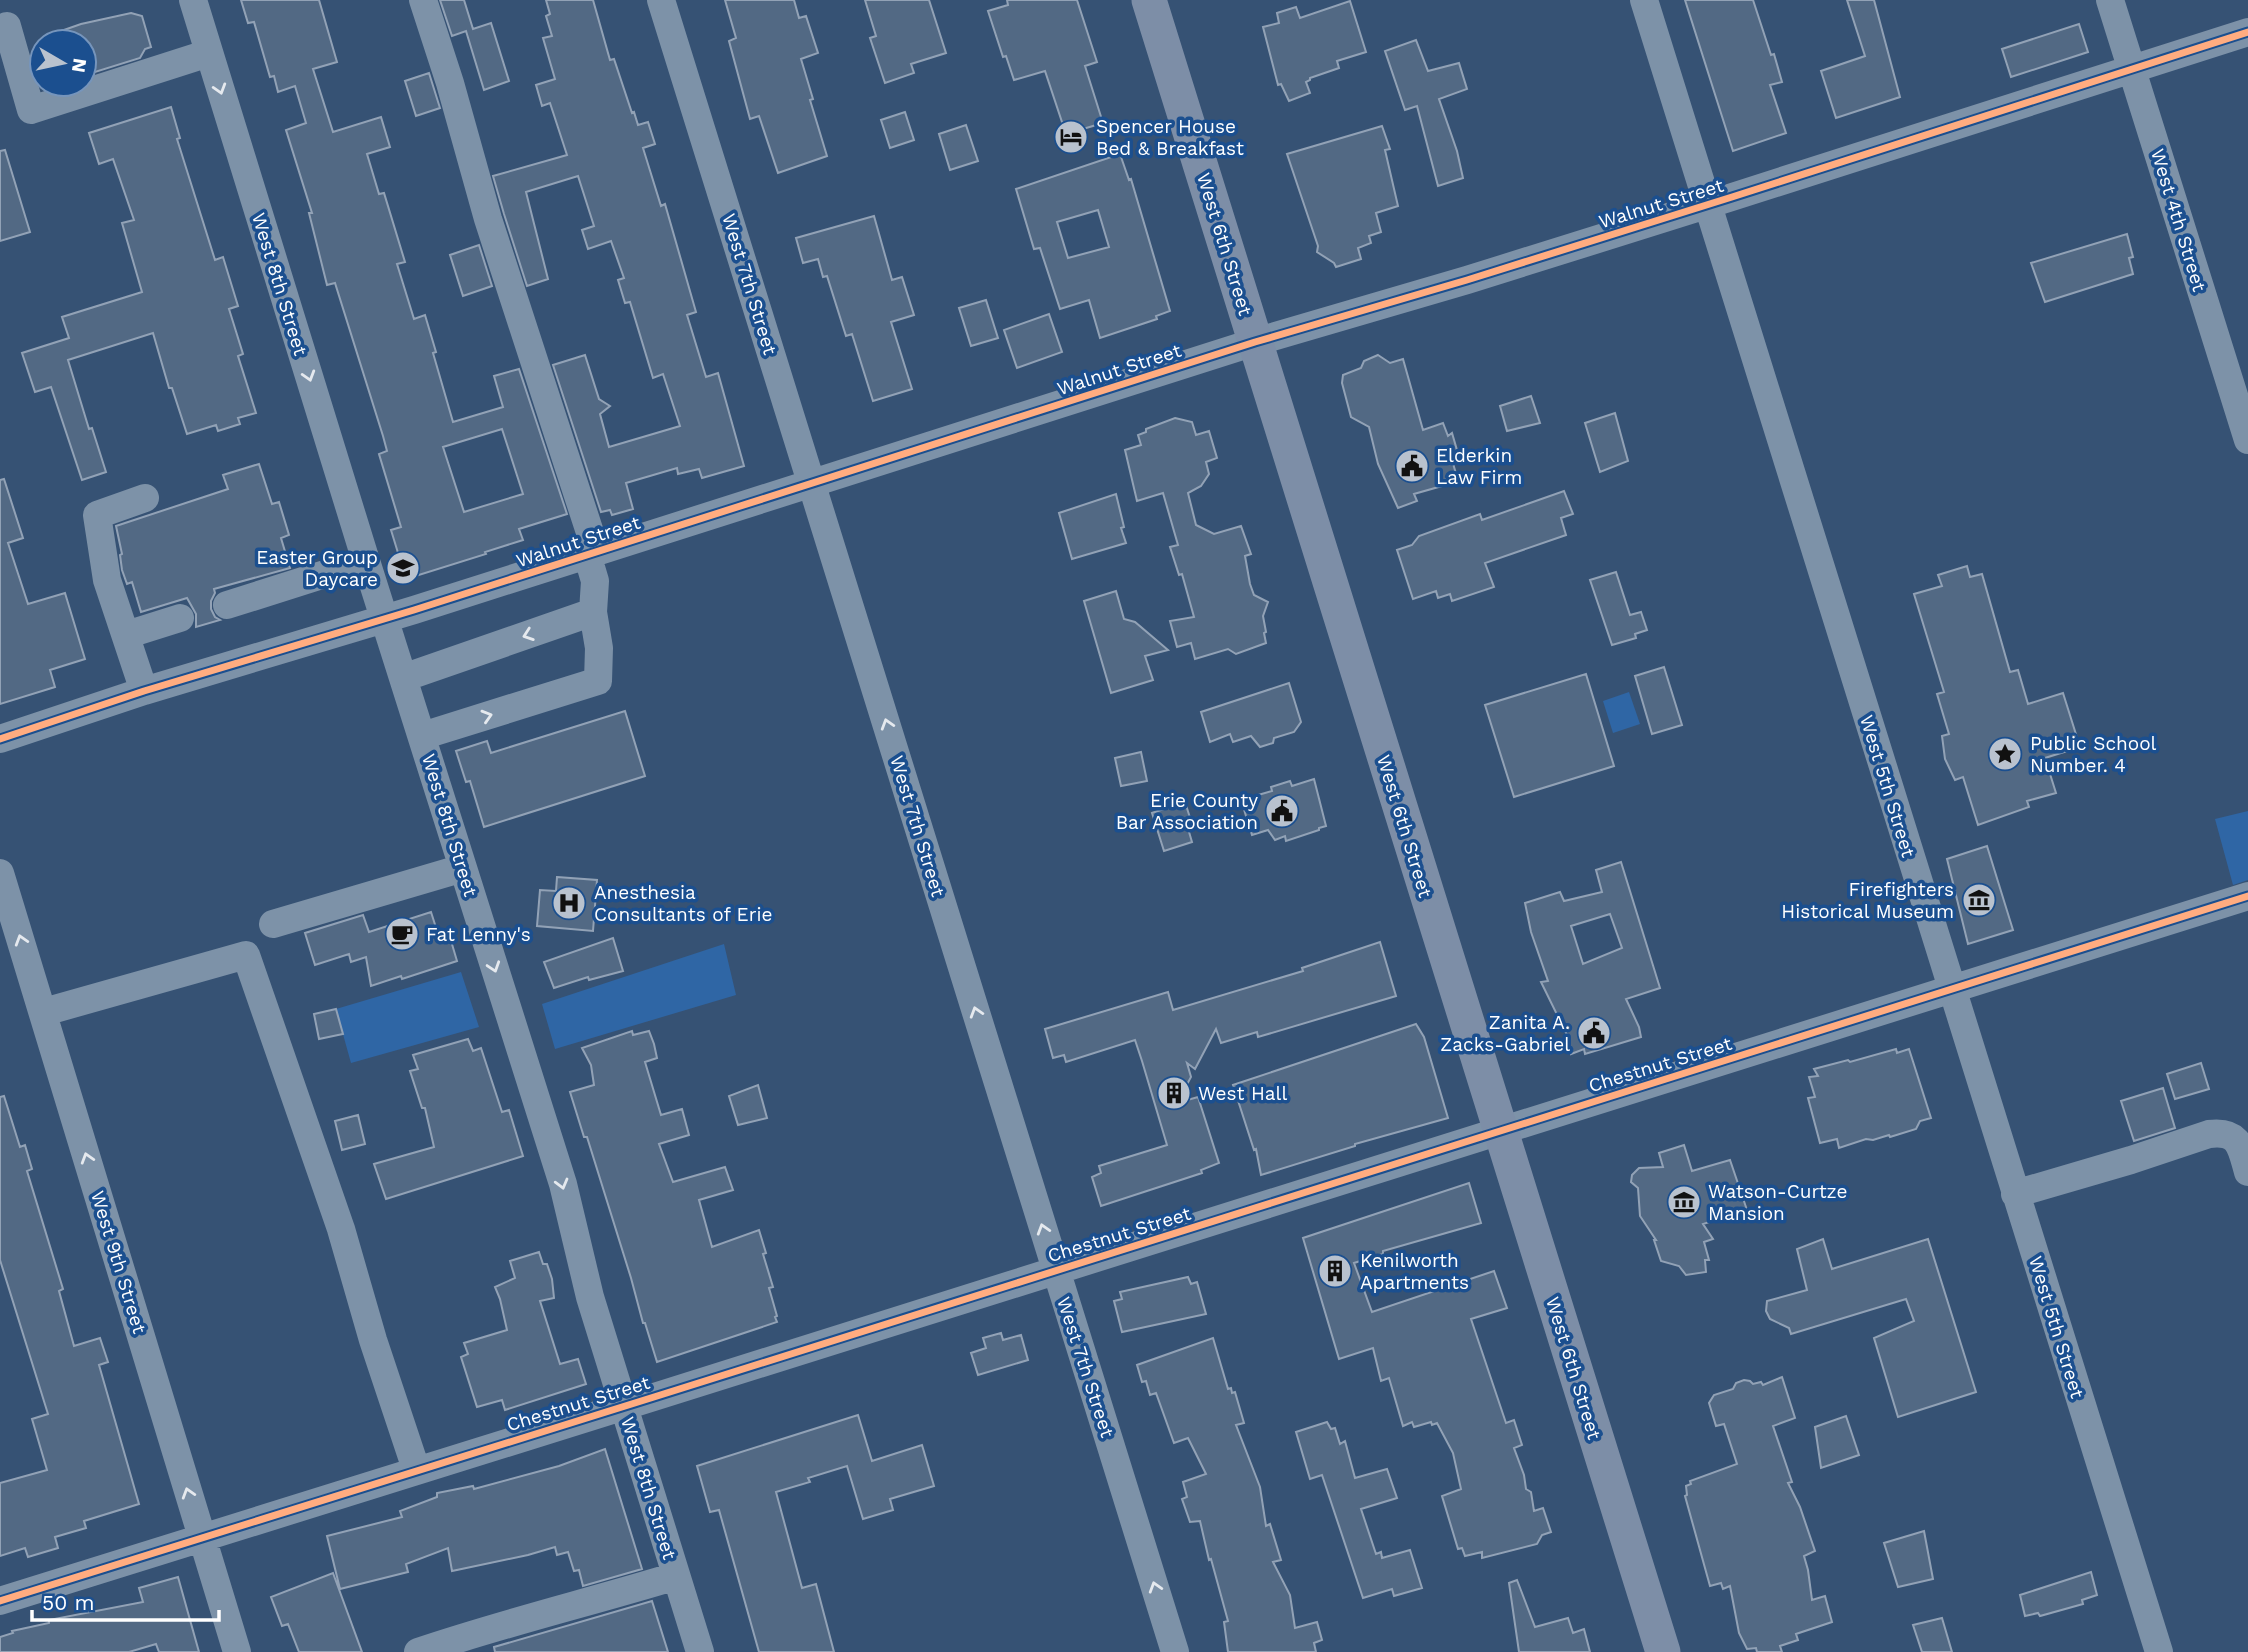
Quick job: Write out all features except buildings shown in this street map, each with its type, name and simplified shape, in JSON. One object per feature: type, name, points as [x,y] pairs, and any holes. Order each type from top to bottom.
[{"type":"main road","name":"West 6th Street","points":[[1149,0],[1662,1652]]},
{"type":"street","name":"West 8th Street","points":[[193,0],[402,678],[563,1184],[590,1297],[700,1652]]},
{"type":"street","points":[[422,736],[598,681],[599,648],[593,612],[595,581],[591,553],[423,0]]},
{"type":"street","name":"West 7th Street","points":[[661,0],[1175,1652]]},
{"type":"street","name":"West 5th Street","points":[[1644,0],[2159,1652]]},
{"type":"street","name":"West 4th Street","points":[[2110,0],[2248,440]]},
{"type":"street","points":[[7,26],[31,110],[209,53]]},
{"type":"street","name":"Walnut Street","points":[[0,738],[1255,342],[1467,280],[1709,204],[2248,32]]},
{"type":"street","points":[[144,691],[107,580],[97,515],[145,498]]},
{"type":"street","points":[[226,605],[366,561]]},
{"type":"street","points":[[402,678],[593,612]]},
{"type":"street","points":[[126,635],[180,618]]},
{"type":"street","points":[[273,925],[463,868]]},
{"type":"street","name":"West 9th Street","points":[[0,873],[237,1652]]},
{"type":"street","name":"Chestnut Street","points":[[0,1601],[2248,897]]},
{"type":"street","points":[[44,1012],[246,955],[341,1229],[373,1340],[416,1469]]},
{"type":"street","points":[[2015,1194],[2220,1132],[2233,1136],[2241,1147],[2248,1172]]},
{"type":"street","points":[[418,1652],[464,1636],[592,1602],[676,1576]]},
{"type":"shaded area","points":[[1629,692],[1640,724],[1613,733],[1603,701]]},
{"type":"shaded area","points":[[2248,811],[2248,880],[2233,885],[2215,819]]},
{"type":"shaded area","points":[[724,944],[736,995],[555,1049],[542,1004]]},
{"type":"shaded area","points":[[461,972],[479,1027],[351,1063],[336,1009]]},
{"type":"cycle path","points":[[0,739],[144,691],[414,610],[1255,342],[1467,280],[1732,197],[2248,32]]},
{"type":"cycle path","points":[[0,1601],[2248,896]]},
{"type":"place","name":"Spencer House Bed & Breakfast","points":[[1071,137]]},
{"type":"place","name":"Elderkin Law Firm","points":[[1412,466]]},
{"type":"place","name":"Easter Group Daycare","points":[[403,568]]},
{"type":"place","name":"Public School Number. 4","points":[[2005,754]]},
{"type":"place","name":"Erie County Bar Association","points":[[1282,811]]},
{"type":"place","name":"Firefighters Historical Museum","points":[[1979,900]]},
{"type":"place","name":"Anesthesia Consultants of Erie","points":[[569,903]]},
{"type":"place","name":"Fat Lenny's","points":[[402,934]]},
{"type":"place","name":"Zanita A. Zacks-Gabriel","points":[[1594,1033]]},
{"type":"place","name":"West Hall","points":[[1174,1093]]},
{"type":"place","name":"Watson-Curtze Mansion","points":[[1684,1202]]},
{"type":"place","name":"Kenilworth Apartments","points":[[1335,1271]]}]
